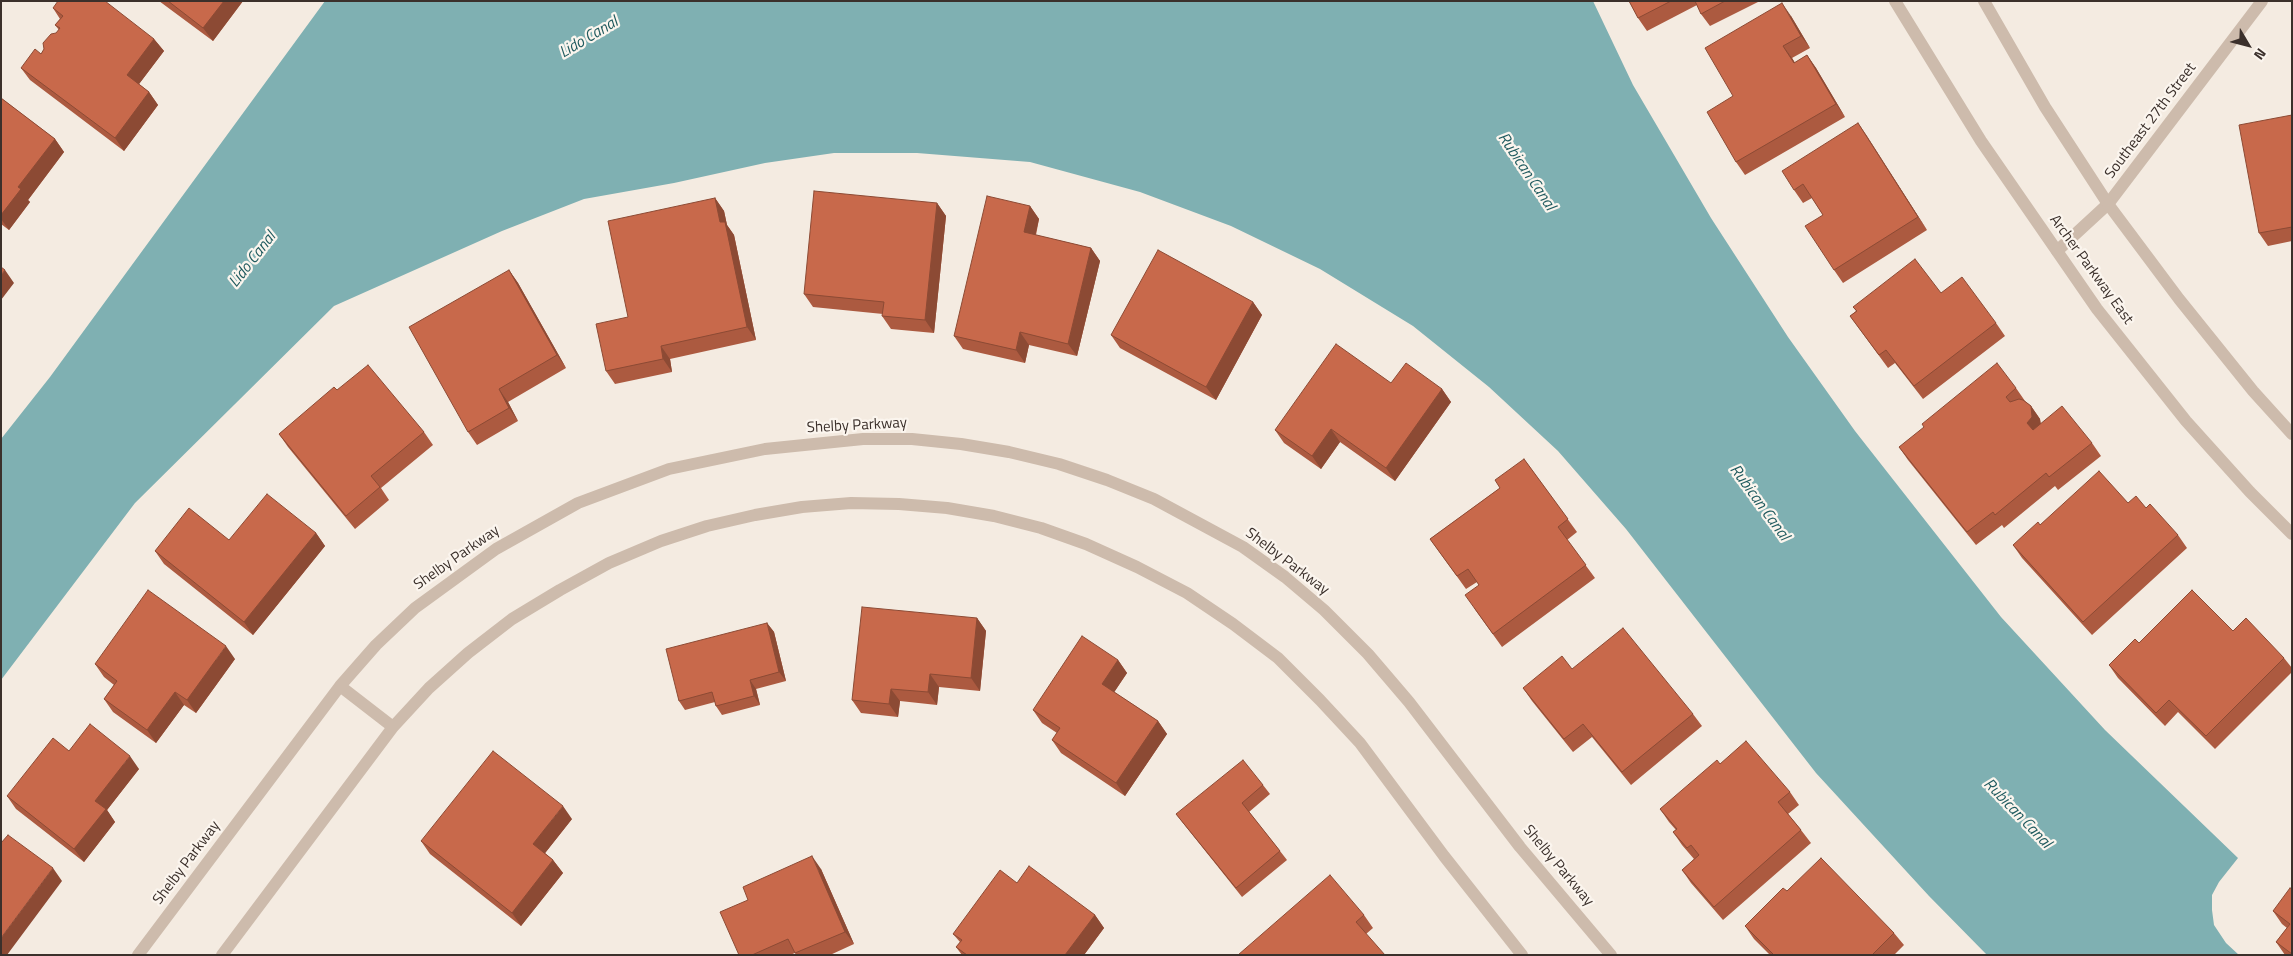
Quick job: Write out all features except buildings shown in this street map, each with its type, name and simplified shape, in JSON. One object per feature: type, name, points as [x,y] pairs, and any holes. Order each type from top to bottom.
[{"type":"street","name":"Archer Parkway East","points":[[1895,1],[1981,140],[2096,308],[2186,421],[2250,492],[2292,534]]},
{"type":"street","points":[[1984,1],[2045,107],[2108,204],[2179,299],[2253,391],[2292,434]]},
{"type":"street","name":"Southeast 27th Street","points":[[2057,251],[2108,204],[2262,1]]},
{"type":"street","name":"Shelby Parkway","points":[[138,955],[340,686],[376,645],[415,608],[496,549],[578,503],[669,469],[765,449],[863,439],[922,440],[961,444],[1009,452],[1059,464],[1107,480],[1154,499],[1244,547],[1285,577],[1324,610],[1374,661],[1410,702],[1520,848],[1612,955]]},
{"type":"street","points":[[222,955],[393,727],[442,676],[512,619],[609,563],[661,541],[707,526],[755,515],[802,507],[851,503],[899,504],[994,516],[1041,528],[1086,544],[1137,567],[1194,598],[1233,624],[1278,658],[1360,743],[1444,856],[1522,955]]},
{"type":"street","points":[[340,686],[393,727]]},
{"type":"water","points":[[325,1],[1593,1],[1633,85],[1711,218],[1788,337],[1855,431],[2001,617],[2105,730],[2238,858],[2219,882],[2212,895],[2212,910],[2214,925],[2226,943],[2239,955],[1987,955],[1929,896],[1816,773],[1626,529],[1558,451],[1489,387],[1413,326],[1320,269],[1231,226],[1140,192],[1030,162],[917,153],[834,153],[765,163],[674,183],[584,199],[502,231],[334,306],[135,503],[1,680],[1,439],[50,377]]},
{"type":"water label","name":"Lido Canal","points":[[589,38]]},
{"type":"water label","name":"Rubican Canal","points":[[1526,172]]},
{"type":"water label","name":"Lido Canal","points":[[253,260]]},
{"type":"water label","name":"Rubican Canal","points":[[1759,503]]},
{"type":"water label","name":"Rubican Canal","points":[[2017,814]]}]
